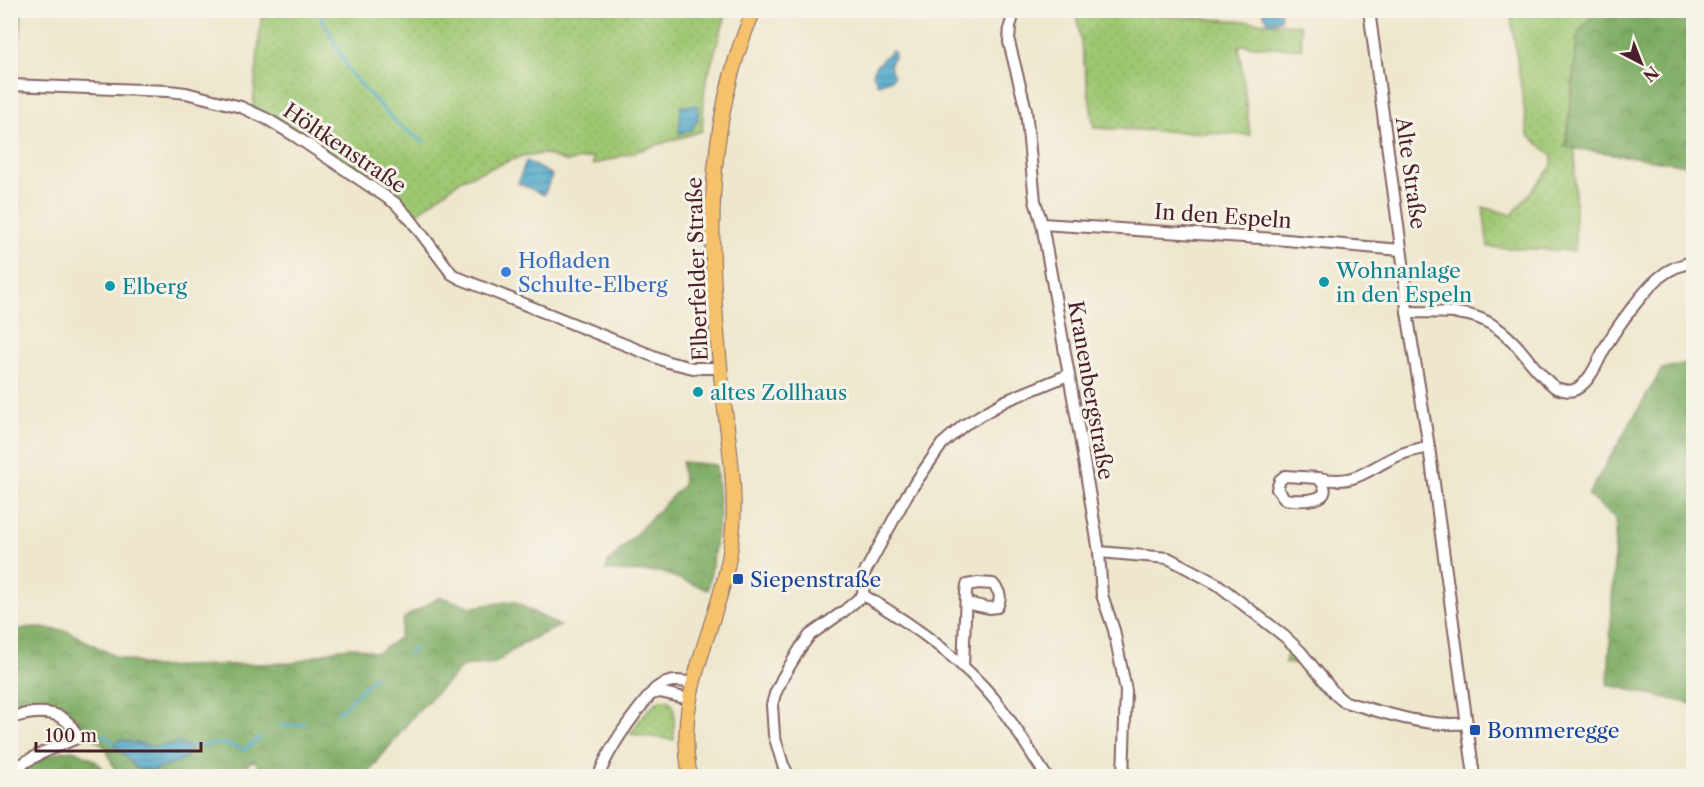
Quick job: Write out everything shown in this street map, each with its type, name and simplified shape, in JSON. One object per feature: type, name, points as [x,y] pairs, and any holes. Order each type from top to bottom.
[{"type":"main road","name":"Elberfelder Straße","points":[[690,777],[686,742],[689,699],[726,576],[732,538],[732,479],[714,290],[712,191],[725,94],[743,34],[754,10]]},
{"type":"street","name":"Kranenbergstraße","points":[[1015,10],[1010,26],[1009,42],[1026,110],[1035,201],[1042,224],[1079,431],[1099,552],[1102,595],[1114,630],[1126,691],[1123,777]]},
{"type":"street","name":"Alte Straße","points":[[1369,10],[1407,312],[1429,447],[1474,777]]},
{"type":"street","name":"Höltkenstraße","points":[[10,85],[168,91],[186,93],[241,107],[295,136],[395,203],[411,220],[452,274],[459,278],[668,362],[693,368],[720,368]]},
{"type":"street","name":"In den Espeln","points":[[1042,224],[1275,239],[1401,250]]},
{"type":"street","points":[[1407,312],[1459,313],[1481,318],[1497,327],[1556,388],[1570,391],[1586,382],[1609,340],[1653,284],[1669,271],[1694,262]]},
{"type":"street","points":[[789,777],[774,735],[772,705],[783,677],[801,647],[810,635],[863,596],[864,574],[907,495],[942,444],[964,425],[1005,401],[1068,375]]},
{"type":"street","points":[[1318,478],[1338,482],[1349,480],[1396,456],[1429,447]]},
{"type":"street","points":[[1099,552],[1168,558],[1217,584],[1284,636],[1343,701],[1428,723],[1450,726],[1467,723]]},
{"type":"street","points":[[863,596],[898,615],[963,667],[996,701],[1046,777]]},
{"type":"street","points":[[963,667],[966,603]]},
{"type":"street","points":[[599,777],[614,744],[651,694],[662,684],[673,680],[693,683]]},
{"type":"street","points":[[651,694],[660,692],[689,699]]},
{"type":"street","points":[[10,718],[28,714],[52,714],[64,718],[73,727],[77,738],[36,756],[10,773]]},
{"type":"green space","points":[[10,11],[22,11],[16,82],[11,82]]},
{"type":"green space","points":[[271,11],[727,11],[705,85],[702,131],[593,165],[593,157],[567,162],[545,154],[522,156],[462,179],[414,216],[253,107],[261,19]]},
{"type":"green space","points":[[1076,11],[1300,25],[1302,49],[1239,45],[1250,135],[1094,128]]},
{"type":"green space","points":[[1510,11],[1597,11],[1578,33],[1565,147],[1575,149],[1575,251],[1488,247],[1483,207],[1512,215],[1552,166],[1552,155],[1528,135]]},
{"type":"green space","points":[[1597,11],[1693,11],[1693,166],[1566,147],[1578,33]]},
{"type":"green space","points":[[1694,361],[1693,704],[1608,685],[1616,519],[1588,495],[1662,369]]},
{"type":"green space","points":[[682,462],[716,465],[720,514],[708,590],[661,572],[606,571],[608,563],[683,485]]},
{"type":"green space","points":[[440,597],[472,607],[513,601],[560,626],[523,643],[495,663],[463,666],[415,714],[366,776],[266,776],[254,760],[229,776],[117,776],[106,748],[87,734],[76,718],[60,711],[44,708],[11,713],[10,631],[31,627],[67,631],[116,657],[154,667],[293,663],[341,648],[355,647],[377,653],[399,638],[404,618]]},
{"type":"green space","points":[[1289,646],[1308,664],[1285,663]]},
{"type":"green space","points":[[660,700],[668,700],[674,707],[674,740],[630,734],[647,711]]},
{"type":"green space","points":[[73,750],[89,757],[108,776],[11,776],[48,756]]},
{"type":"water","points":[[1263,11],[1281,11],[1280,20],[1269,23]]},
{"type":"water","points":[[891,51],[895,52],[890,66],[894,76],[878,84],[873,74],[875,67]]},
{"type":"water","points":[[698,105],[698,120],[691,130],[679,134],[681,106]]},
{"type":"water","points":[[526,161],[552,175],[544,195],[518,183]]},
{"type":"water","points":[[122,740],[155,747],[178,743],[190,747],[187,756],[175,764],[151,771],[136,768],[113,743]]},
{"type":"waterway","points":[[318,10],[350,73],[400,126],[424,142]]},
{"type":"waterway","points":[[1521,10],[1530,15],[1568,10]]},
{"type":"waterway","points":[[409,654],[414,648]]},
{"type":"waterway","points":[[338,713],[375,676]]},
{"type":"waterway","points":[[281,726],[304,723]]},
{"type":"waterway","points":[[103,734],[113,743]]},
{"type":"waterway","points":[[190,747],[224,744],[244,750],[261,737]]},
{"type":"place","name":"Hofladen Schulte-Elberg","points":[[506,272]]},
{"type":"place","name":"Wohnanlage in den Espeln","points":[[1324,282]]},
{"type":"place","name":"Elberg","points":[[110,286]]},
{"type":"place","name":"altes Zollhaus","points":[[698,392]]},
{"type":"place","name":"Siepenstraße","points":[[738,579]]},
{"type":"place","name":"Bommeregge","points":[[1475,730]]}]
